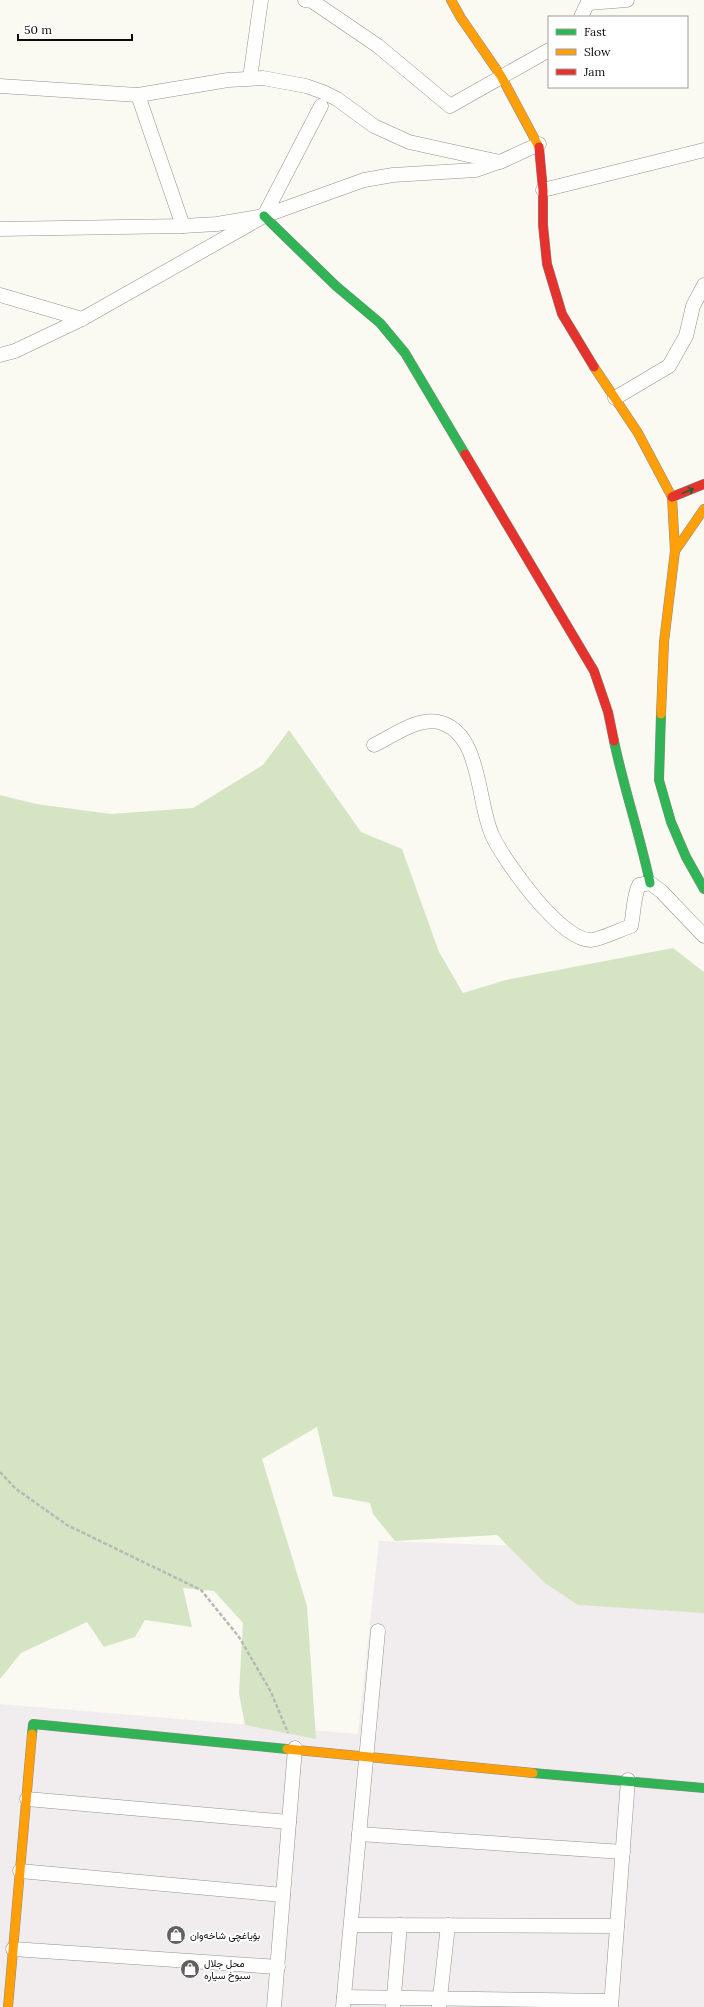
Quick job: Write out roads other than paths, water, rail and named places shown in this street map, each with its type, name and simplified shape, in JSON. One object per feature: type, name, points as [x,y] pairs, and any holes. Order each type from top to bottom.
[{"type":"street","points":[[250,78],[261,0]]},
{"type":"street","points":[[305,0],[312,1],[378,46],[450,106],[548,51]]},
{"type":"street","points":[[451,0],[461,18],[501,76],[539,144],[543,190],[543,225],[547,264],[562,314],[581,348],[638,433],[672,497],[675,552],[664,642],[659,780],[671,822],[686,856],[704,889]]},
{"type":"street","points":[[582,16],[589,1],[627,0]]},
{"type":"street","points":[[0,86],[138,95],[222,80],[250,78],[278,80],[306,86],[337,99],[374,126],[409,142],[500,162]]},
{"type":"street","points":[[138,95],[183,226]]},
{"type":"street","points":[[264,216],[321,106]]},
{"type":"street","points":[[0,355],[15,351],[82,319],[264,216],[364,180],[393,175],[476,170],[500,162],[539,144]]},
{"type":"street","points":[[543,190],[704,150]]},
{"type":"street","points":[[0,229],[183,226],[218,224],[264,216]]},
{"type":"street","points":[[264,216],[336,286],[380,323],[405,353],[594,671],[608,712],[622,781],[641,841],[650,883],[661,891],[704,936]]},
{"type":"street","points":[[614,398],[669,366],[686,336],[693,306],[704,285]]},
{"type":"street","points":[[0,295],[82,319]]},
{"type":"street","points":[[672,497],[690,491],[704,484]]},
{"type":"street","points":[[675,552],[704,509]]},
{"type":"street","points":[[374,746],[420,722],[440,722],[456,729],[473,759],[492,837],[534,899],[569,933],[591,940],[624,928],[634,911],[634,894],[639,885],[650,883]]},
{"type":"street","points":[[378,1631],[344,2002],[611,2004],[628,1780]]},
{"type":"street","points":[[8,2007],[34,1724],[704,1788]]},
{"type":"street","points":[[274,2007],[295,1748]]},
{"type":"street","points":[[27,1799],[289,1822]]},
{"type":"street","points":[[359,1834],[622,1852]]},
{"type":"street","points":[[20,1871],[283,1895]]},
{"type":"street","points":[[351,1925],[617,1926]]},
{"type":"street","points":[[394,2002],[400,1925]]},
{"type":"street","points":[[439,2003],[448,1925]]},
{"type":"street","points":[[13,1949],[278,1967]]},
{"type":"place","name":"بۆیاغچی شاخەوان","points":[[176,1935]]},
{"type":"place","name":"محل جلال سبوخ سیارە","points":[[190,1969]]}]
